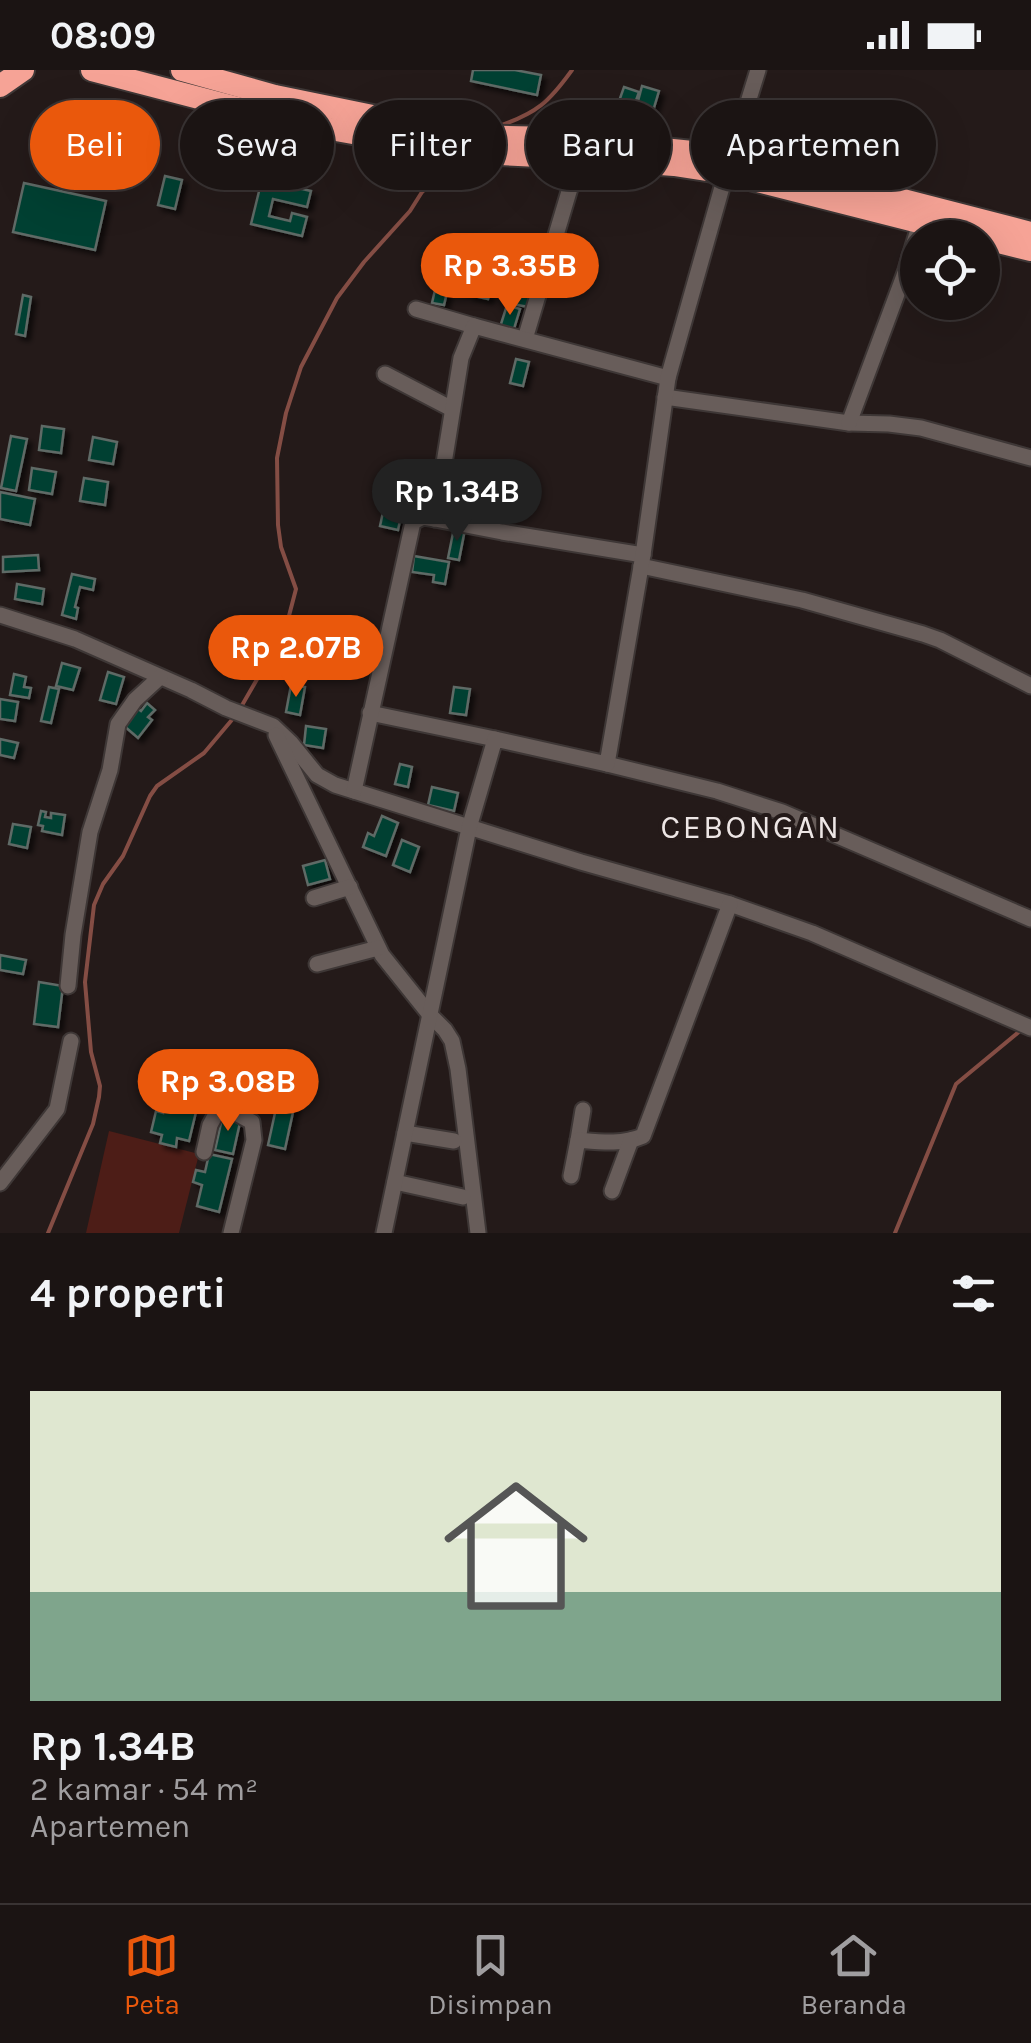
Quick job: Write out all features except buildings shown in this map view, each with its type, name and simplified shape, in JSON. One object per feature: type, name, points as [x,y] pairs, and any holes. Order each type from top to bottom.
[{"type":"highway","points":[[0,86],[23,70]]},
{"type":"highway","points":[[92,70],[216,83],[470,136],[554,138],[691,158]]},
{"type":"highway","points":[[182,70],[291,122],[459,152],[526,155]]},
{"type":"highway","points":[[813,190],[910,220]]},
{"type":"highway","points":[[843,190],[1031,233]]},
{"type":"highway","points":[[1000,242],[1031,250]]},
{"type":"street","points":[[749,100],[758,70]]},
{"type":"street","points":[[525,339],[569,190]]},
{"type":"street","points":[[607,764],[668,378],[722,190]]},
{"type":"street","points":[[849,423],[900,286]]},
{"type":"street","points":[[416,309],[668,378]]},
{"type":"street","points":[[436,519],[452,408],[462,358],[474,326]]},
{"type":"street","points":[[386,374],[452,408]]},
{"type":"street","points":[[665,397],[849,423],[920,428],[1031,458]]},
{"type":"street","points":[[354,791],[413,522],[423,517],[642,561],[802,600],[940,640],[1031,686]]},
{"type":"street","points":[[0,616],[75,639],[272,726],[317,775],[354,791],[730,904],[812,933],[1031,1028]]},
{"type":"street","points":[[68,986],[90,832],[110,770],[118,724],[135,700],[160,677]]},
{"type":"street","points":[[370,713],[495,738],[717,791],[782,812],[1031,919]]},
{"type":"street","points":[[272,726],[378,948],[452,1042],[478,1233]]},
{"type":"street","points":[[404,1233],[385,1229],[469,828],[495,738]]},
{"type":"street","points":[[314,898],[350,887]]},
{"type":"street","points":[[578,1140],[609,1143],[642,1136],[730,904]]},
{"type":"street","points":[[317,964],[378,948]]},
{"type":"street","points":[[0,1183],[58,1110],[71,1041]]},
{"type":"street","points":[[571,1176],[583,1110]]},
{"type":"street","points":[[204,1152],[216,1114],[234,1112],[252,1122],[254,1140],[231,1233]]},
{"type":"street","points":[[405,1133],[454,1141]]},
{"type":"street","points":[[612,1192],[631,1140]]},
{"type":"street","points":[[394,1182],[463,1197]]},
{"type":"shaded area","points":[[109,1131],[199,1154],[179,1233],[86,1233]]},
{"type":"waterway","points":[[506,123],[541,105],[572,70]]},
{"type":"waterway","points":[[241,707],[285,631],[296,589],[281,547],[277,458],[301,367],[337,298],[424,190]]},
{"type":"waterway","points":[[48,1233],[93,1124],[99,1097],[85,982],[94,905],[157,786],[204,753],[236,715]]},
{"type":"waterway","points":[[895,1233],[956,1084],[1020,1031]]},
{"type":"district","name":"CEBONGAN","points":[[751,827]]}]
